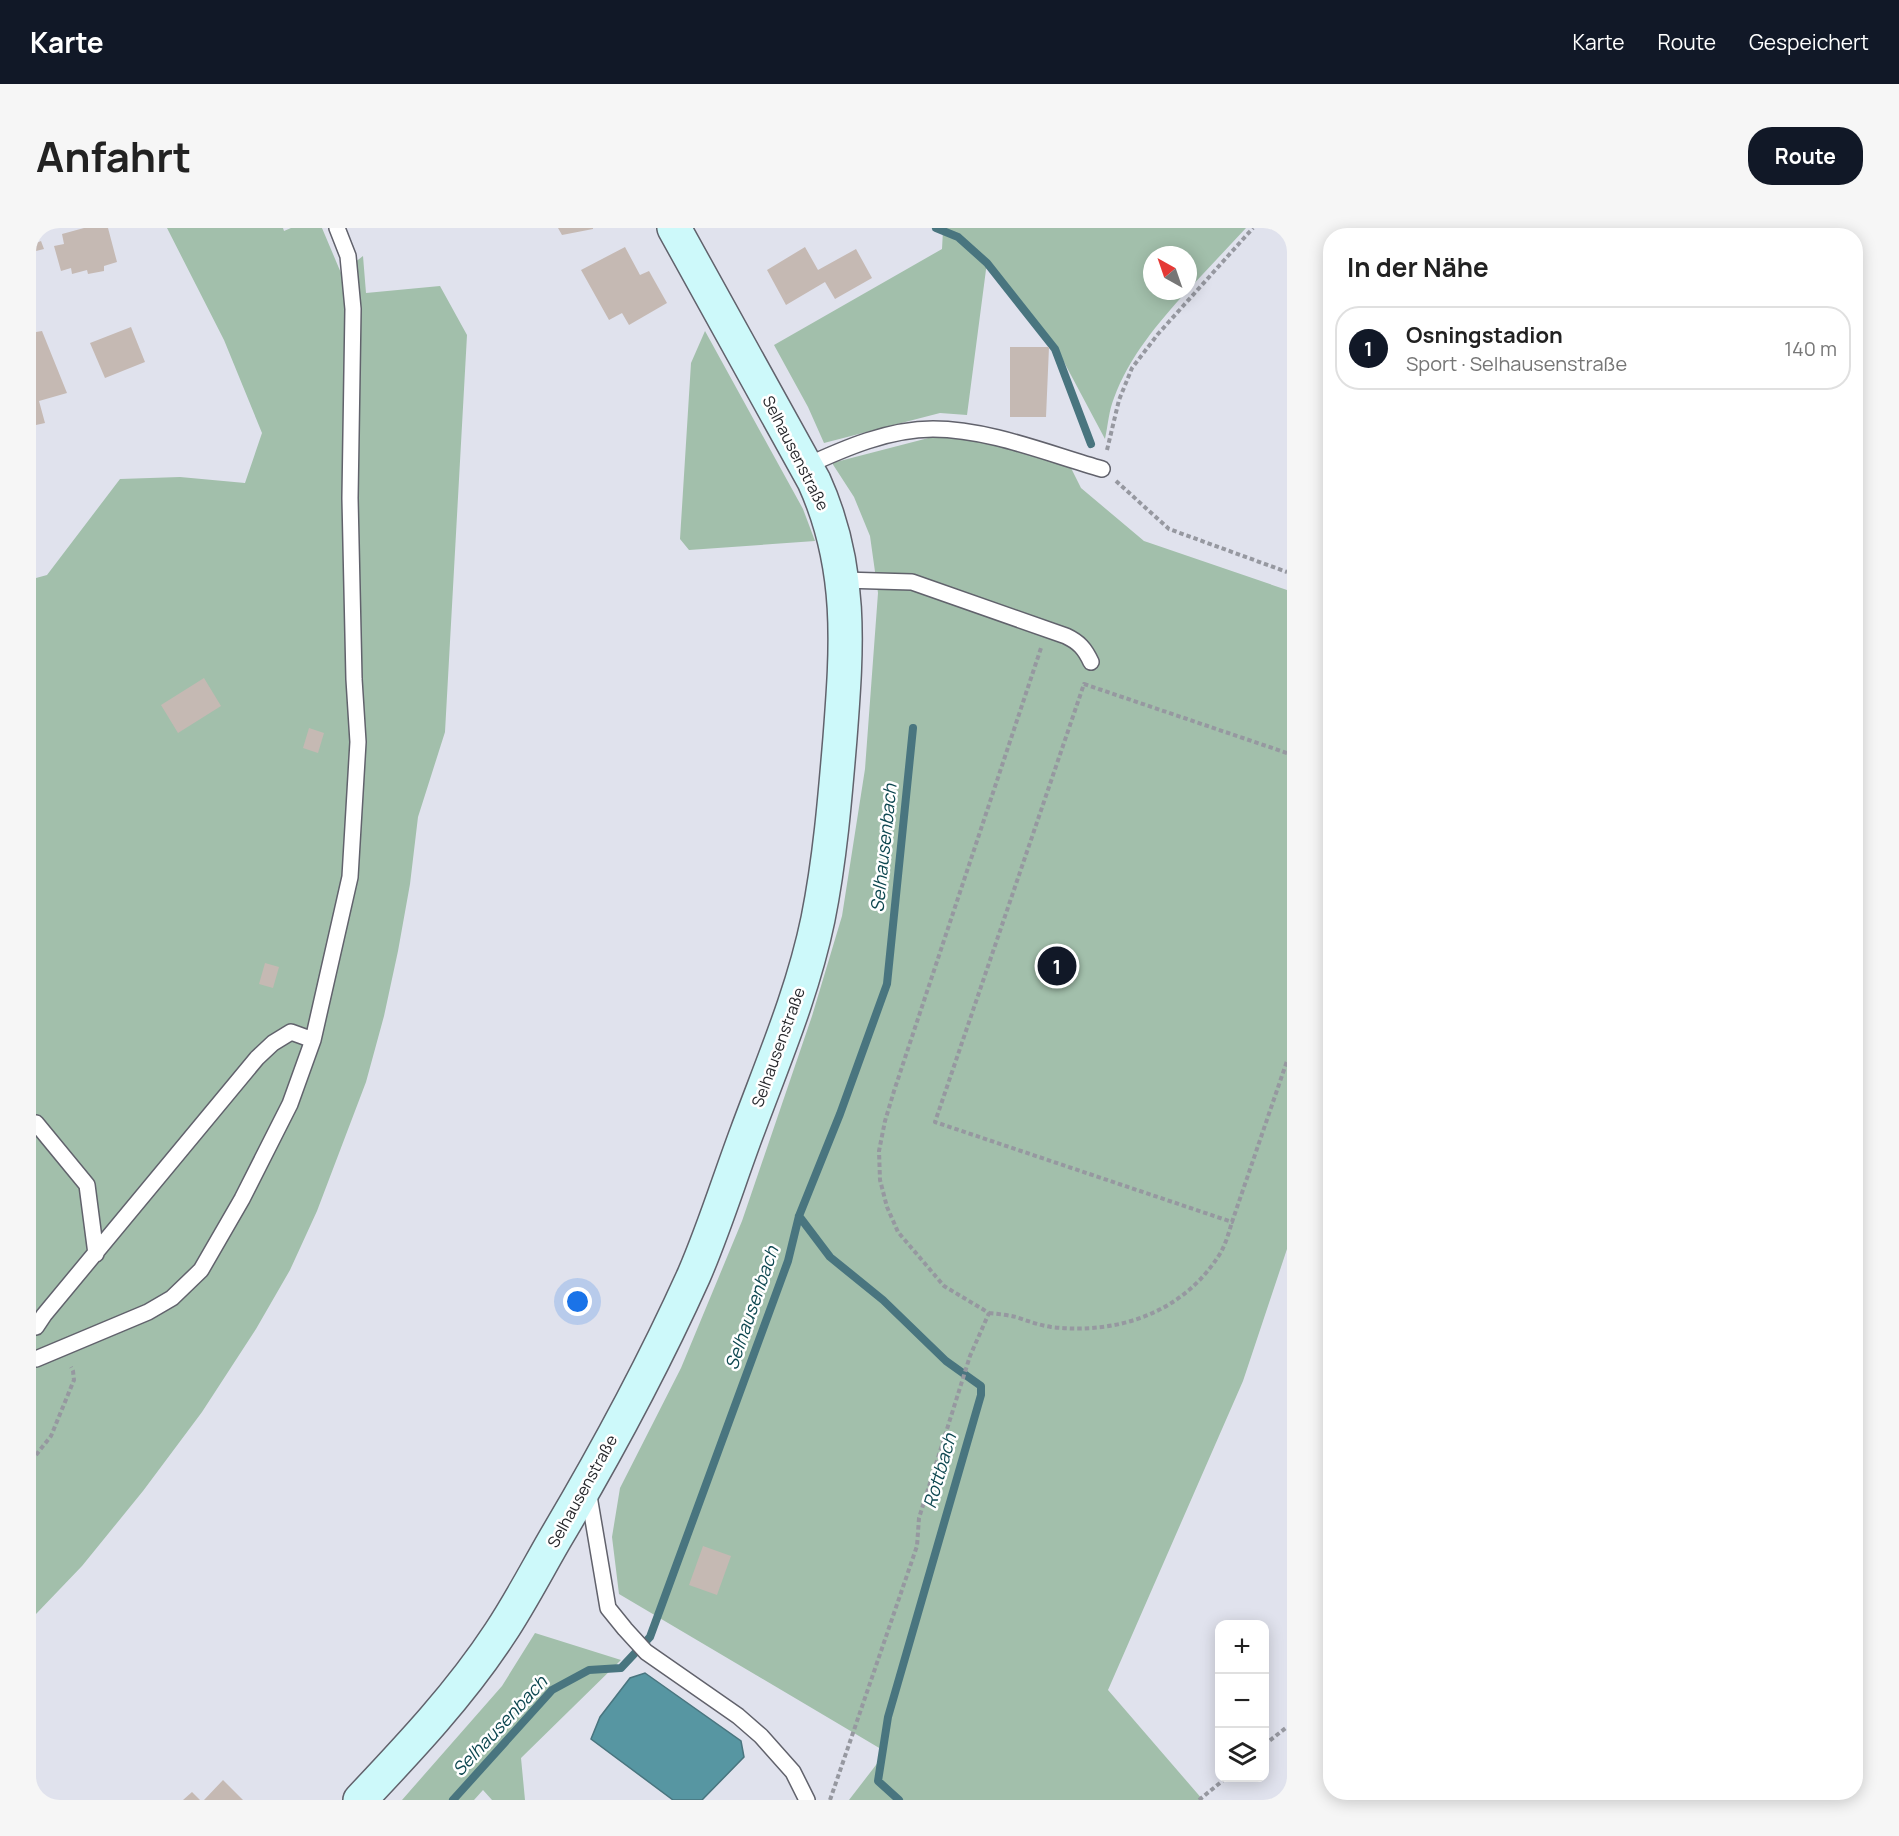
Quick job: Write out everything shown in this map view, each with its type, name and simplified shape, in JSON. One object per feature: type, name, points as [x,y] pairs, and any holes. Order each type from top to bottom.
[{"type":"street","name":"Selhausenstraße","points":[[360,1800],[419,1738],[500,1633],[587,1485],[655,1360],[695,1271],[800,991],[818,919],[836,779],[846,635],[843,580],[836,543],[826,509],[806,466],[674,228]]},
{"type":"lane","points":[[42,1357],[148,1311],[187,1286],[201,1270],[242,1199],[290,1104],[313,1040],[350,877],[358,742],[354,679],[350,498],[353,309],[348,256],[337,228]]},
{"type":"lane","points":[[806,466],[835,452],[868,442],[907,431],[934,429],[979,433],[1102,469]]},
{"type":"lane","points":[[843,580],[912,582],[1047,628],[1077,641],[1091,662]]},
{"type":"lane","points":[[36,1327],[257,1058],[273,1043],[291,1032],[313,1040]]},
{"type":"lane","points":[[36,1123],[87,1185],[96,1254]]},
{"type":"lane","points":[[587,1485],[608,1608],[641,1647],[738,1716],[761,1736],[793,1772],[807,1800]]},
{"type":"path","points":[[1253,228],[1158,334],[1132,368],[1119,400],[1102,469],[1169,529],[1287,572]]},
{"type":"path","points":[[1047,628],[885,1121],[879,1150],[880,1180],[887,1207],[898,1232],[944,1286],[989,1313],[1014,1316],[1049,1327],[1077,1329],[1120,1325],[1155,1313],[1185,1294],[1208,1270],[1222,1250],[1287,1061]]},
{"type":"path","points":[[1232,1222],[935,1122],[1084,684],[1287,753]]},
{"type":"path","points":[[831,1800],[916,1546],[919,1518],[969,1356],[989,1313]]},
{"type":"path","points":[[36,1455],[51,1436],[74,1380],[73,1371],[61,1357],[42,1357]]},
{"type":"path","points":[[1269,1741],[1287,1726]]},
{"type":"path","points":[[1198,1800],[1221,1782]]},
{"type":"green space","points":[[167,228],[283,228],[284,231],[291,228],[322,228],[341,273],[363,256],[366,293],[440,286],[467,335],[445,732],[418,817],[410,884],[398,951],[384,1016],[366,1082],[317,1211],[290,1270],[256,1329],[202,1412],[143,1491],[82,1566],[36,1614],[36,578],[47,575],[120,479],[180,477],[245,483],[262,433],[224,340]]},
{"type":"green space","points":[[938,228],[1246,228],[1197,280],[1197,246],[1143,246],[1143,300],[1179,300],[1155,328],[1128,368],[1112,403],[1105,439],[1056,347],[987,262],[967,415],[940,413],[824,443],[808,407],[774,345],[942,249],[943,230]]},
{"type":"green space","points":[[705,331],[803,509],[815,541],[689,550],[680,539],[691,363]]},
{"type":"green space","points":[[940,435],[1064,454],[1081,488],[1144,541],[1287,590],[1287,1249],[1243,1381],[1108,1690],[1203,1800],[849,1800],[886,1752],[619,1594],[612,1537],[620,1488],[681,1368],[742,1221],[812,1016],[842,916],[865,769],[878,593],[870,536],[854,497],[832,463]]},
{"type":"green space","points":[[535,1633],[621,1660],[521,1758],[525,1800],[492,1800],[483,1790],[474,1800],[402,1800],[502,1686]]},
{"type":"water","points":[[645,1673],[741,1741],[744,1757],[702,1800],[673,1800],[591,1739],[600,1717],[630,1678]]},
{"type":"building","points":[[84,228],[108,228],[117,262],[104,266],[104,271],[88,274],[87,270],[72,274],[71,268],[61,271],[54,246],[64,244],[62,234]]},
{"type":"building","points":[[558,228],[593,228],[593,229],[562,235]]},
{"type":"building","points":[[41,241],[44,249],[36,251],[36,243]]},
{"type":"building","points":[[625,247],[640,275],[649,271],[667,303],[629,325],[622,313],[609,320],[581,270]]},
{"type":"building","points":[[805,247],[818,270],[856,249],[872,278],[835,299],[825,282],[786,305],[767,270]]},
{"type":"building","points":[[131,327],[145,362],[105,378],[90,343]]},
{"type":"building","points":[[42,331],[67,393],[39,401],[45,423],[36,425],[36,332]]},
{"type":"building","points":[[1010,347],[1049,347],[1046,417],[1010,417]]},
{"type":"building","points":[[204,678],[221,706],[178,733],[161,705]]},
{"type":"building","points":[[309,728],[324,733],[318,753],[303,748]]},
{"type":"building","points":[[265,963],[279,967],[273,988],[259,984]]},
{"type":"building","points":[[703,1546],[731,1556],[717,1595],[689,1585]]},
{"type":"building","points":[[223,1780],[243,1800],[204,1800]]},
{"type":"building","points":[[192,1792],[200,1800],[183,1800]]},
{"type":"waterway","name":"Selhausenbach","points":[[936,228],[958,237],[987,263],[1055,349],[1091,444]]},
{"type":"waterway","name":"Selhausenbach","points":[[453,1800],[552,1690],[589,1670],[621,1668],[650,1637],[788,1261],[799,1216],[840,1114],[887,984],[913,728]]},
{"type":"waterway","name":"Rottbach","points":[[799,1216],[830,1257],[883,1300],[946,1361],[981,1386],[981,1395],[888,1717],[878,1781],[899,1800]]},
{"type":"place","name":"Osningstadion","points":[[1057,966]]}]
